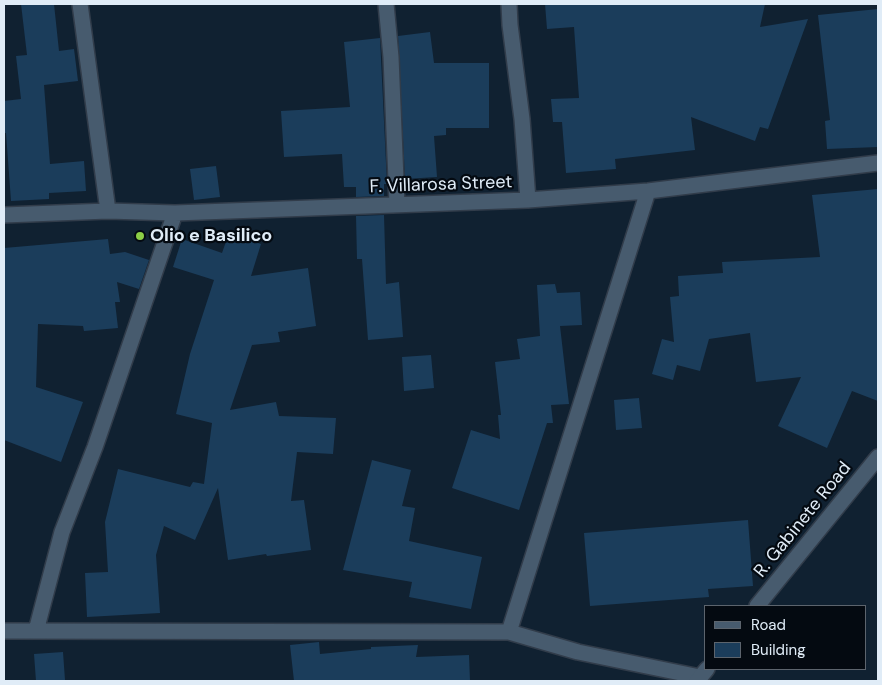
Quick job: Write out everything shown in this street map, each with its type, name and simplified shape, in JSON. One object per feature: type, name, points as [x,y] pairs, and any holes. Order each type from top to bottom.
[{"type":"street","points":[[80,4],[108,211]]},
{"type":"street","points":[[386,4],[391,57],[397,205]]},
{"type":"street","points":[[509,4],[522,119],[528,200]]},
{"type":"street","name":"F. Villarosa Street","points":[[4,215],[108,211],[175,213],[528,200],[648,191],[878,163]]},
{"type":"street","points":[[509,632],[648,191]]},
{"type":"street","points":[[36,631],[62,532],[95,447],[175,213]]},
{"type":"street","name":"R. Gabinete Road","points":[[759,605],[878,456]]},
{"type":"street","points":[[4,631],[509,632],[578,652],[702,676]]},
{"type":"building","points":[[21,4],[54,4],[59,51],[74,49],[78,81],[44,85],[50,164],[84,161],[86,191],[49,193],[49,199],[11,201],[6,133],[4,133],[4,101],[21,99],[16,56],[27,55]]},
{"type":"building","points":[[545,4],[765,4],[760,27],[808,19],[768,129],[760,127],[755,141],[691,117],[695,150],[615,159],[616,169],[566,173],[562,122],[553,122],[551,99],[579,98],[574,27],[547,29]]},
{"type":"building","points":[[878,9],[878,147],[827,149],[825,121],[830,120],[818,15]]},
{"type":"building","points":[[430,32],[434,63],[489,63],[489,128],[446,128],[446,135],[434,136],[437,177],[405,179],[398,36]]},
{"type":"building","points":[[380,38],[387,184],[384,184],[384,196],[356,197],[356,187],[344,187],[342,154],[284,157],[281,111],[350,107],[344,42]]},
{"type":"building","points":[[216,166],[220,197],[194,200],[190,169]]},
{"type":"building","points":[[878,189],[878,401],[852,391],[827,448],[778,426],[801,377],[756,382],[750,333],[709,339],[700,371],[677,365],[673,380],[652,374],[662,339],[674,342],[670,297],[679,296],[678,276],[723,273],[722,262],[820,257],[812,195]]},
{"type":"building","points":[[384,215],[386,284],[399,282],[403,337],[368,340],[362,259],[357,259],[356,216]]},
{"type":"building","points":[[229,233],[261,244],[251,276],[308,268],[316,326],[278,332],[280,342],[252,345],[230,410],[276,402],[279,416],[336,418],[333,454],[297,452],[291,501],[304,500],[311,550],[228,560],[218,488],[195,540],[164,526],[156,555],[160,613],[87,617],[85,573],[108,572],[105,522],[118,469],[190,487],[193,482],[204,484],[212,423],[176,414],[190,354],[214,280],[173,267],[182,239],[222,253]]},
{"type":"building","points":[[108,239],[110,254],[125,252],[149,260],[139,289],[117,282],[120,302],[115,302],[118,328],[84,331],[83,326],[38,324],[36,387],[83,402],[61,462],[4,440],[4,248]]},
{"type":"building","points":[[555,284],[557,293],[580,292],[582,325],[560,326],[569,404],[551,405],[553,423],[547,423],[519,510],[452,488],[471,430],[500,439],[498,415],[501,415],[495,362],[520,359],[517,339],[540,336],[537,285]]},
{"type":"building","points":[[431,355],[434,388],[404,391],[402,357]]},
{"type":"building","points":[[639,398],[642,428],[616,430],[614,400]]},
{"type":"building","points":[[372,460],[411,470],[402,506],[415,508],[409,541],[482,557],[471,609],[409,597],[412,582],[343,570]]},
{"type":"building","points":[[748,520],[753,586],[708,589],[709,597],[590,606],[584,533]]},
{"type":"building","points":[[319,642],[320,654],[371,649],[371,647],[418,645],[416,657],[469,655],[470,681],[294,681],[290,645]]},
{"type":"building","points":[[63,652],[65,680],[36,681],[34,654]]},
{"type":"place","name":"Olio e Basilico","points":[[140,236]]}]
